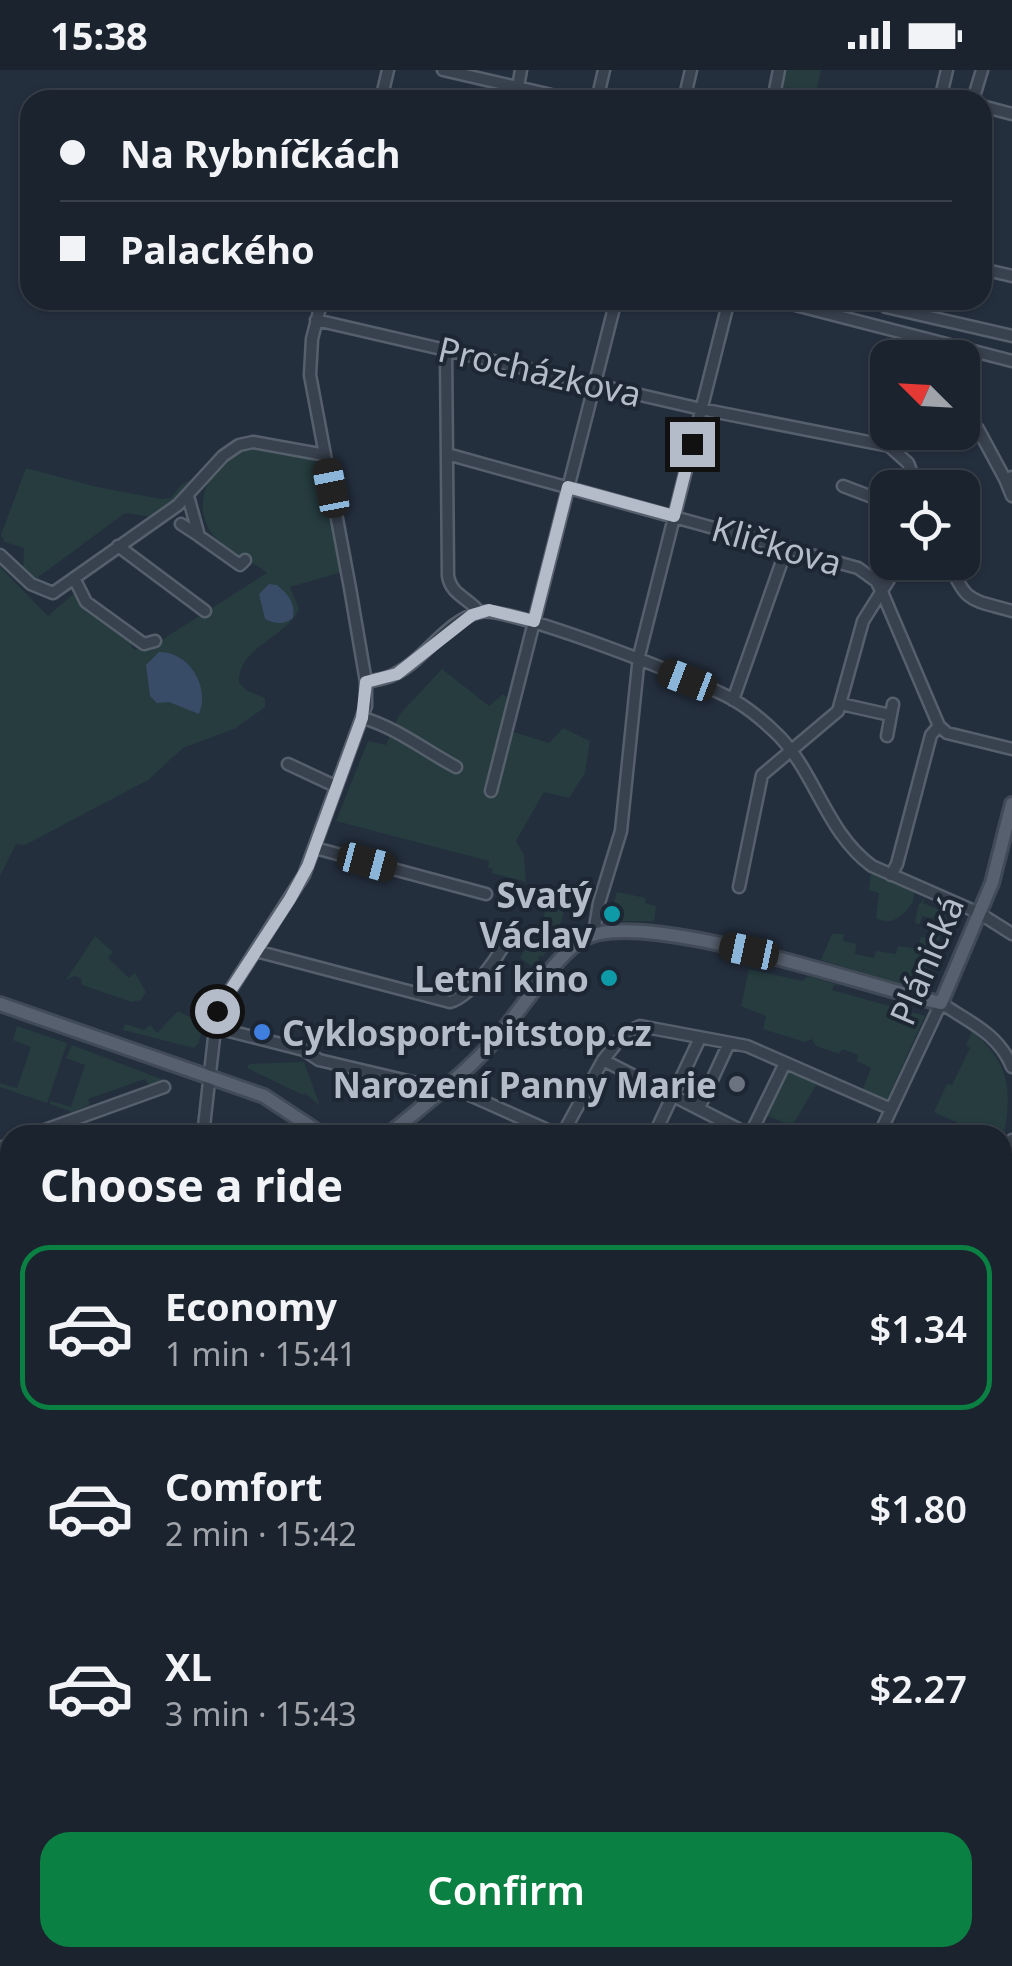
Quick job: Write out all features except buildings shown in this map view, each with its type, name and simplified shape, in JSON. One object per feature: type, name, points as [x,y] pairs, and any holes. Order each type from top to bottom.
[{"type":"main road","name":"Plánická","points":[[941,1003],[997,865],[1012,804]]},
{"type":"main road","points":[[400,1125],[493,1042],[574,946],[594,933],[618,929],[716,944],[806,964],[941,1003]]},
{"type":"main road","points":[[0,1004],[264,1096],[307,1125]]},
{"type":"street","points":[[444,70],[531,90]]},
{"type":"street","points":[[518,87],[522,70]]},
{"type":"street","points":[[204,1125],[217,1011],[296,890],[362,718],[366,682],[310,375],[319,310]]},
{"type":"street","points":[[491,791],[613,310]]},
{"type":"street","points":[[594,933],[621,830],[639,661],[726,310]]},
{"type":"street","points":[[815,310],[1012,360]]},
{"type":"street","points":[[899,310],[1012,336]]},
{"type":"street","name":"Procházkova","points":[[316,320],[701,409],[889,446],[911,470]]},
{"type":"street","points":[[446,351],[449,584],[479,612]]},
{"type":"street","points":[[980,432],[1009,478],[1012,496]]},
{"type":"street","points":[[0,555],[31,584],[53,593],[188,496],[224,456],[245,443],[324,455]]},
{"type":"street","name":"Kličkova","points":[[447,454],[858,568],[876,581],[882,592],[938,726]]},
{"type":"street","points":[[843,486],[870,496]]},
{"type":"street","points":[[188,496],[199,536]]},
{"type":"street","points":[[182,524],[240,565],[245,560]]},
{"type":"street","points":[[118,546],[206,611]]},
{"type":"street","points":[[733,700],[787,547]]},
{"type":"street","points":[[74,578],[86,602],[144,644],[155,641]]},
{"type":"street","points":[[739,886],[762,775],[832,717],[841,704],[863,621],[889,580]]},
{"type":"street","points":[[956,580],[968,598],[1012,611]]},
{"type":"street","points":[[366,682],[397,674],[462,620],[479,612],[502,612],[534,621],[639,661],[733,700],[765,723],[792,751],[844,842],[872,866],[979,914],[1012,934]]},
{"type":"street","points":[[841,704],[891,710],[887,736]]},
{"type":"street","points":[[362,718],[389,728],[400,738],[456,766]]},
{"type":"street","points":[[891,876],[898,864],[931,736],[938,726],[948,733],[1012,748]]},
{"type":"street","points":[[288,764],[335,786]]},
{"type":"street","points":[[315,848],[486,894]]},
{"type":"street","points":[[256,951],[450,1002],[464,995],[502,951],[513,929]]},
{"type":"street","points":[[941,1003],[1008,1048],[1012,1068]]},
{"type":"street","name":"Plánická","points":[[884,1125],[941,1003]]},
{"type":"street","points":[[567,1125],[603,1060],[625,1032],[640,1026],[746,1046],[891,1109]]},
{"type":"street","points":[[225,1030],[304,1050],[318,1060],[425,1086],[435,1096]]},
{"type":"street","points":[[659,1125],[700,1038]]},
{"type":"street","points":[[699,1108],[729,1043]]},
{"type":"street","points":[[603,1060],[731,1125]]},
{"type":"street","points":[[755,1125],[785,1063]]},
{"type":"street","points":[[448,1085],[538,1125]]},
{"type":"street","points":[[59,1125],[164,1088]]},
{"type":"green space","points":[[785,70],[821,70],[816,90],[781,90]]},
{"type":"green space","points":[[259,447],[312,459],[321,467],[342,572],[290,587],[299,609],[293,619],[246,660],[239,682],[246,690],[265,698],[265,707],[236,728],[183,748],[148,780],[25,845],[16,844],[0,876],[0,567],[48,616],[77,591],[134,642],[131,647],[135,650],[157,643],[267,573],[214,537],[204,517],[203,503],[206,489],[221,466],[232,457]]},
{"type":"green space","points":[[26,468],[161,499],[171,498],[181,485],[195,478],[179,497],[152,517],[125,513],[33,581],[23,571],[24,548],[5,542],[1,535]]},
{"type":"green space","points":[[442,669],[489,706],[503,694],[510,700],[504,729],[549,743],[563,728],[590,741],[585,773],[569,798],[544,792],[516,841],[524,855],[526,882],[492,873],[489,861],[336,821],[368,741],[386,745],[399,715]]},
{"type":"green space","points":[[871,872],[914,892],[913,902],[897,918],[876,918],[879,893],[869,890]]},
{"type":"green space","points":[[531,888],[564,897],[556,935],[534,967],[520,958],[529,944],[518,940],[537,943],[548,900],[534,896],[531,904],[527,903]]},
{"type":"green space","points":[[617,892],[646,898],[645,903],[656,906],[654,921],[608,921]]},
{"type":"green space","points":[[925,897],[923,903],[942,911],[948,907],[946,923],[917,989],[821,960],[832,934],[844,934],[843,941],[856,944],[855,954],[874,958],[876,951],[896,954],[898,946],[918,949],[921,937],[931,938],[935,919],[922,916],[920,924],[915,923],[918,906]]},
{"type":"green space","points":[[95,936],[113,952],[108,958],[129,978],[135,973],[146,992],[141,1000],[132,1002],[82,985],[81,978],[74,976],[66,980]]},
{"type":"green space","points":[[749,969],[802,981],[808,976],[840,986],[834,985],[832,990],[925,1016],[885,1104],[862,1091],[871,1068],[857,1061],[858,1055],[842,1049],[839,1054],[816,1046],[812,1039],[805,1042],[763,1029],[766,1016],[741,1006]]},
{"type":"green space","points":[[178,1011],[203,1024],[194,1048],[123,1030],[125,1024],[144,1030],[150,1025],[157,1033]]},
{"type":"green space","points":[[17,1026],[67,1043],[47,1103],[0,1087],[0,1083],[17,1088],[31,1047],[13,1040]]},
{"type":"green space","points":[[972,1032],[1002,1068],[1008,1094],[1005,1125],[957,1125],[934,1112],[970,1048],[966,1045]]},
{"type":"green space","points":[[72,1045],[169,1082],[173,1089],[168,1092],[163,1084],[151,1088],[145,1079],[88,1099],[90,1105],[72,1112],[50,1104],[51,1101],[71,1107],[85,1065],[66,1058]]},
{"type":"green space","points":[[304,1062],[320,1106],[305,1093],[247,1068],[249,1064]]},
{"type":"green space","points":[[786,1070],[817,1084],[793,1125],[766,1115]]},
{"type":"water","points":[[269,584],[277,585],[290,599],[290,620],[279,623],[265,619],[259,594]]},
{"type":"water","points":[[159,652],[180,658],[195,673],[202,693],[199,714],[169,702],[157,703],[150,696],[146,665]]},
{"type":"place","name":"Svatý Václav","points":[[612,914]]},
{"type":"place","name":"Letní kino","points":[[609,978]]},
{"type":"place","name":"Cyklosport-pitstop.cz","points":[[262,1032]]},
{"type":"place","name":"Narození Panny Marie","points":[[737,1084]]},
{"type":"route","points":[[217,1011],[308,866],[366,706],[366,682],[397,674],[462,620],[479,612],[502,612],[534,621],[568,487],[674,516],[692,444]]}]
